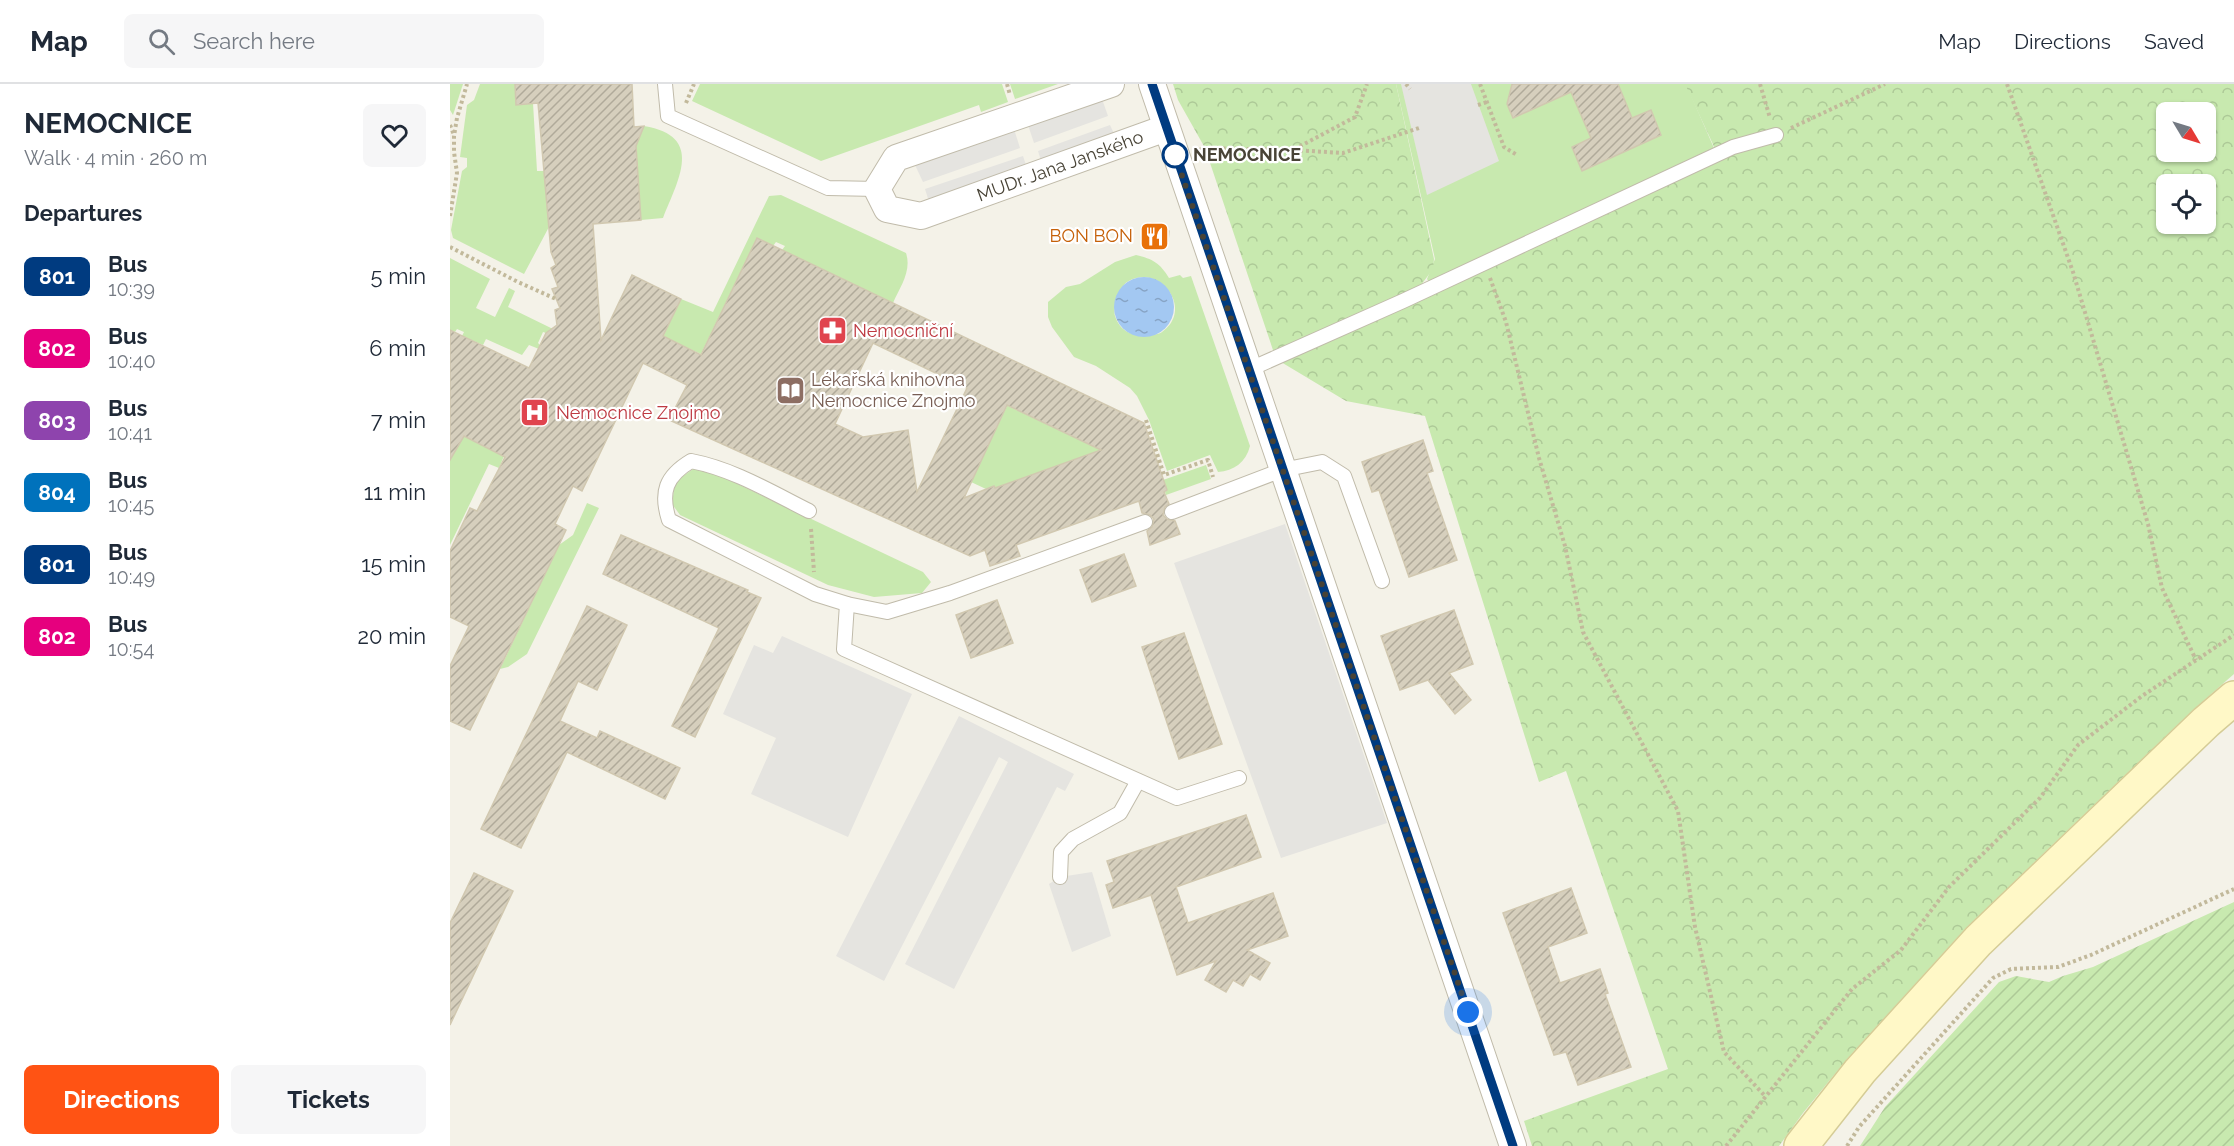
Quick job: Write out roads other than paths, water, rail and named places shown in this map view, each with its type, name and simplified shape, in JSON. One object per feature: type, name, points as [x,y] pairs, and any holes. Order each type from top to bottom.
[{"type":"main road","points":[[1801,1146],[1860,1071],[1978,941],[2234,698]]},
{"type":"street","points":[[877,189],[896,158],[1111,84]]},
{"type":"street","points":[[1152,84],[1166,128]]},
{"type":"street","name":"MUDr. Jana Janského","points":[[877,189],[887,209],[921,216],[1166,128],[1513,1146]]},
{"type":"lane","points":[[665,84],[668,116],[828,188],[877,189]]},
{"type":"lane","points":[[1248,370],[1733,147],[1776,135]]},
{"type":"lane","points":[[809,511],[742,477],[711,465],[691,461],[676,470],[664,491],[665,508],[669,520],[815,594],[847,604],[886,612],[950,593],[1145,522]]},
{"type":"lane","points":[[1172,512],[1282,470],[1322,462],[1344,476],[1382,581]]},
{"type":"lane","points":[[847,604],[844,649],[1138,781],[1177,798],[1239,778]]},
{"type":"lane","points":[[1060,877],[1061,852],[1072,838],[1120,813],[1138,781]]},
{"type":"water","points":[[1138,277],[1150,277],[1161,282],[1169,290],[1174,307],[1172,319],[1161,332],[1150,337],[1138,337],[1127,332],[1119,324],[1114,313],[1114,301],[1119,290],[1127,282]]},
{"type":"place","name":"NEMOCNICE","points":[[1175,155]]},
{"type":"place","name":"BON BON","points":[[1154,236]]},
{"type":"place","name":"Nemocniční","points":[[832,331]]},
{"type":"place","name":"Lékařská knihovna Nemocnice Znojmo","points":[[790,390]]},
{"type":"place","name":"Nemocnice Znojmo","points":[[535,413]]}]
